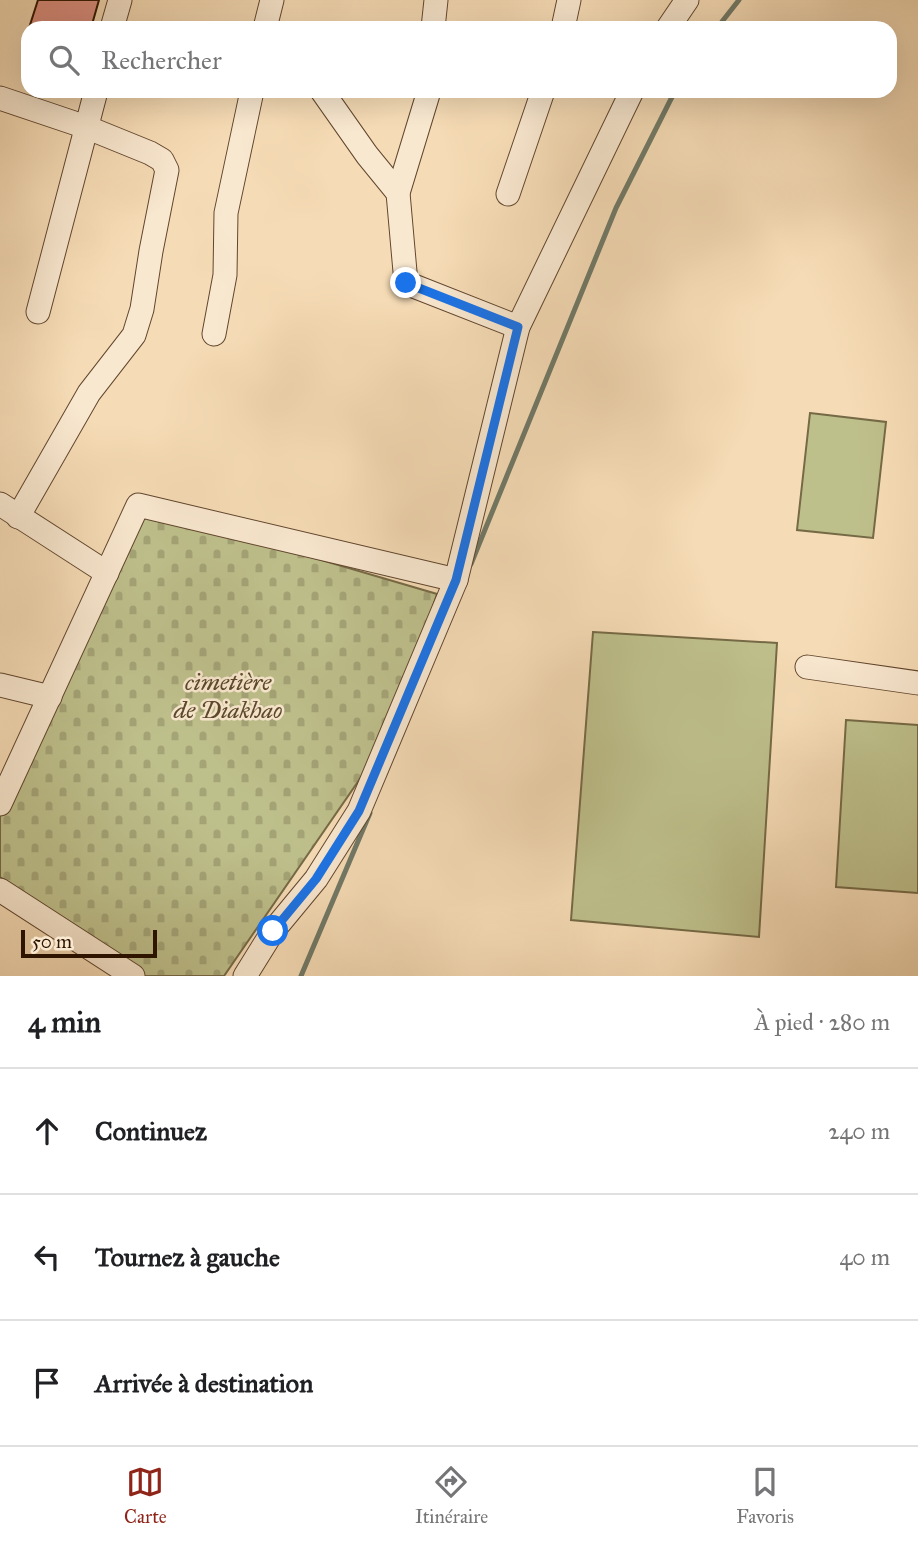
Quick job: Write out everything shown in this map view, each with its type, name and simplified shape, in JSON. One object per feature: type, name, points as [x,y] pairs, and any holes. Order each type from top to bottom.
[{"type":"street","points":[[114,21],[120,0]]},
{"type":"street","points":[[267,21],[272,0]]},
{"type":"street","points":[[434,21],[436,0]]},
{"type":"street","points":[[564,21],[569,0]]},
{"type":"street","points":[[673,21],[687,0]]},
{"type":"street","points":[[0,98],[86,127],[150,153],[162,160],[167,170],[142,309],[134,335],[89,393],[9,510],[107,573]]},
{"type":"street","points":[[38,312],[94,98]]},
{"type":"street","points":[[214,334],[225,275],[226,213],[251,98]]},
{"type":"street","points":[[327,98],[398,193]]},
{"type":"street","points":[[427,98],[398,193],[406,283],[518,327]]},
{"type":"street","points":[[508,194],[541,98]]},
{"type":"street","points":[[245,976],[273,931],[316,879],[359,811],[456,580],[518,327],[629,98]]},
{"type":"street","points":[[0,804],[138,505],[456,580]]},
{"type":"street","points":[[807,667],[918,684]]},
{"type":"street","points":[[0,685],[50,697]]},
{"type":"street","points":[[0,890],[133,976]]},
{"type":"green space","points":[[810,413],[886,422],[873,538],[797,530]]},
{"type":"green space","name":"cimetière de Diakhao","points":[[154,511],[437,594],[414,665],[375,757],[224,976],[145,976],[0,877],[0,813],[141,516]]},
{"type":"green space","points":[[593,632],[777,643],[759,937],[571,920]]},
{"type":"green space","points":[[846,720],[918,725],[918,893],[836,887]]},
{"type":"building","points":[[38,0],[99,0],[93,21],[31,21]]},
{"type":"waterway","points":[[722,21],[739,0]]},
{"type":"waterway","points":[[471,564],[616,208],[671,98]]},
{"type":"waterway","points":[[301,976],[370,813]]},
{"type":"route","points":[[273,931],[316,879],[359,811],[456,580],[518,327],[406,283]]}]
